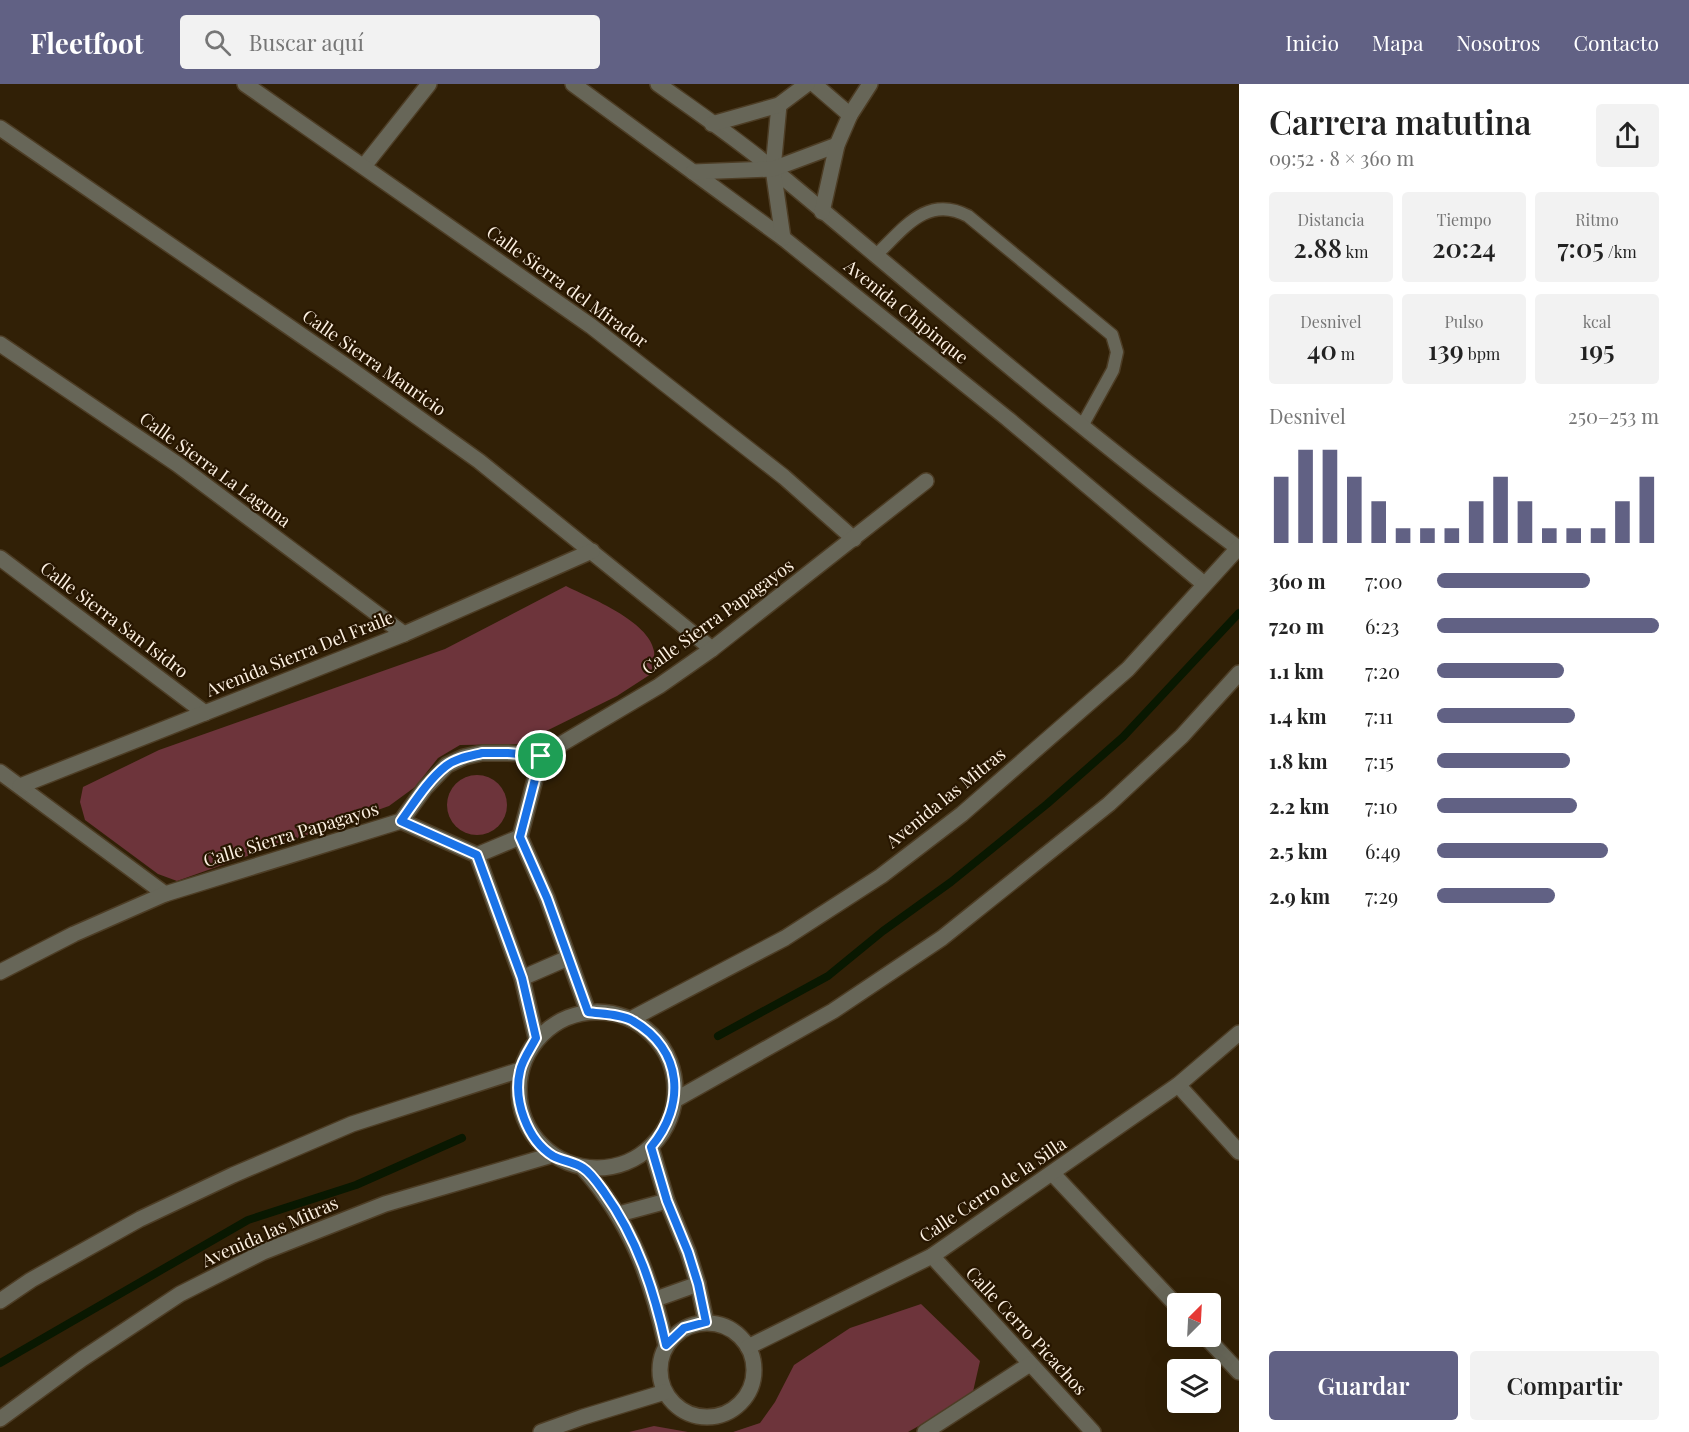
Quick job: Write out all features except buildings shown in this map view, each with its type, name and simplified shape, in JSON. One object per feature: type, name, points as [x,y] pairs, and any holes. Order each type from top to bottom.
[{"type":"street","name":"Calle Sierra del Mirador","points":[[245,84],[591,326],[784,477],[854,539]]},
{"type":"street","points":[[364,166],[429,84]]},
{"type":"street","name":"Avenida Chipinque","points":[[573,84],[783,238],[1008,419],[1204,584]]},
{"type":"street","name":"Avenida Chipinque","points":[[658,84],[773,169],[1082,426],[1182,506],[1238,547]]},
{"type":"street","points":[[712,124],[779,105],[807,84]]},
{"type":"street","points":[[814,84],[850,115]]},
{"type":"street","points":[[822,212],[837,145],[850,115],[870,84]]},
{"type":"street","points":[[779,105],[773,169],[783,238]]},
{"type":"street","name":"Calle Sierra Mauricio","points":[[0,128],[479,461],[712,649]]},
{"type":"street","points":[[693,172],[773,169],[837,145]]},
{"type":"street","name":"Calle Sierra La Laguna","points":[[0,344],[177,464],[404,634]]},
{"type":"street","name":"Calle Sierra Papagayos","points":[[0,972],[74,934],[165,894],[401,821],[425,788],[447,765],[464,757],[482,753],[541,756],[658,686],[712,649],[926,481]]},
{"type":"street","name":"Avenida las Mitras","points":[[631,1019],[785,938],[881,876],[953,821],[1128,669],[1238,547]]},
{"type":"street","name":"Avenida Sierra Del Fraile","points":[[20,786],[404,634],[592,550]]},
{"type":"street","name":"Calle Sierra San Isidro","points":[[0,558],[205,713]]},
{"type":"street","points":[[675,1100],[833,1011],[942,938],[1109,804],[1182,736],[1239,673]]},
{"type":"street","points":[[541,756],[520,837],[547,898],[588,1012]]},
{"type":"street","points":[[0,772],[165,894]]},
{"type":"street","points":[[401,821],[477,855],[522,978],[536,1038]]},
{"type":"street","points":[[477,855],[520,837]]},
{"type":"street","points":[[522,978],[568,958]]},
{"type":"street","points":[[588,1012],[631,1019],[651,1034],[666,1053],[674,1076],[675,1100],[663,1133],[651,1147],[631,1161],[608,1168],[583,1168],[552,1155],[530,1132],[518,1102],[520,1070],[536,1038],[559,1020],[588,1012]]},
{"type":"street","name":"Calle Cerro de la Silla","points":[[748,1347],[932,1256],[1178,1085],[1239,1034]]},
{"type":"street","points":[[0,1300],[140,1219],[233,1175],[352,1124],[520,1070]]},
{"type":"street","points":[[1178,1085],[1239,1152]]},
{"type":"street","points":[[651,1147],[667,1201],[688,1252],[706,1322]]},
{"type":"street","name":"Avenida las Mitras","points":[[0,1419],[82,1359],[180,1294],[262,1252],[385,1204],[552,1155]]},
{"type":"street","points":[[583,1168],[603,1190],[619,1214],[646,1270],[656,1299],[666,1345],[660,1368],[665,1392],[684,1411],[697,1416],[711,1417],[724,1414],[745,1398],[753,1379],[753,1359],[748,1347],[735,1332],[717,1323],[706,1322],[684,1328],[666,1345]]},
{"type":"street","points":[[1053,1174],[1167,1295]]},
{"type":"street","points":[[619,1214],[667,1201]]},
{"type":"street","name":"Calle Cerro Picachos","points":[[932,1256],[1093,1432]]},
{"type":"street","points":[[656,1299],[698,1284]]},
{"type":"street","points":[[1216,1347],[1239,1372]]},
{"type":"street","points":[[925,1432],[1030,1364]]},
{"type":"street","points":[[541,1432],[665,1392]]},
{"type":"lane","points":[[875,256],[926,211],[937,208],[956,209],[968,216],[1112,335],[1116,344],[1117,358],[1113,370],[1082,426]]},
{"type":"shaded area","points":[[566,586],[617,612],[642,630],[650,640],[654,651],[651,674],[617,696],[520,744],[460,745],[438,758],[415,787],[389,806],[177,881],[158,874],[85,820],[80,802],[83,787],[159,750],[445,649]]},
{"type":"shaded area","points":[[477,775],[494,780],[502,788],[507,805],[502,822],[494,830],[477,835],[460,830],[452,822],[447,805],[452,788],[460,780]]},
{"type":"shaded area","points":[[921,1304],[980,1361],[972,1396],[908,1432],[733,1432],[760,1423],[775,1402],[794,1365],[850,1328]]},
{"type":"shaded area","points":[[654,1426],[688,1432],[629,1432]]},
{"type":"waterway","points":[[718,1036],[828,976],[883,931],[951,882],[1047,804],[1123,737],[1239,613]]},
{"type":"waterway","points":[[0,1363],[248,1220],[356,1185],[462,1138]]},
{"type":"route","points":[[482,753],[541,756],[520,837],[547,898],[588,1012],[631,1019],[651,1034],[666,1053],[674,1076],[675,1100],[670,1118],[663,1133],[651,1147],[667,1201],[688,1252],[703,1303],[706,1322],[684,1328],[666,1345],[656,1299],[646,1270],[619,1214],[603,1190],[583,1168],[552,1155],[530,1132],[518,1102],[520,1070],[536,1038],[522,978],[477,855],[401,821],[425,788],[447,765],[464,757],[482,753]]}]
